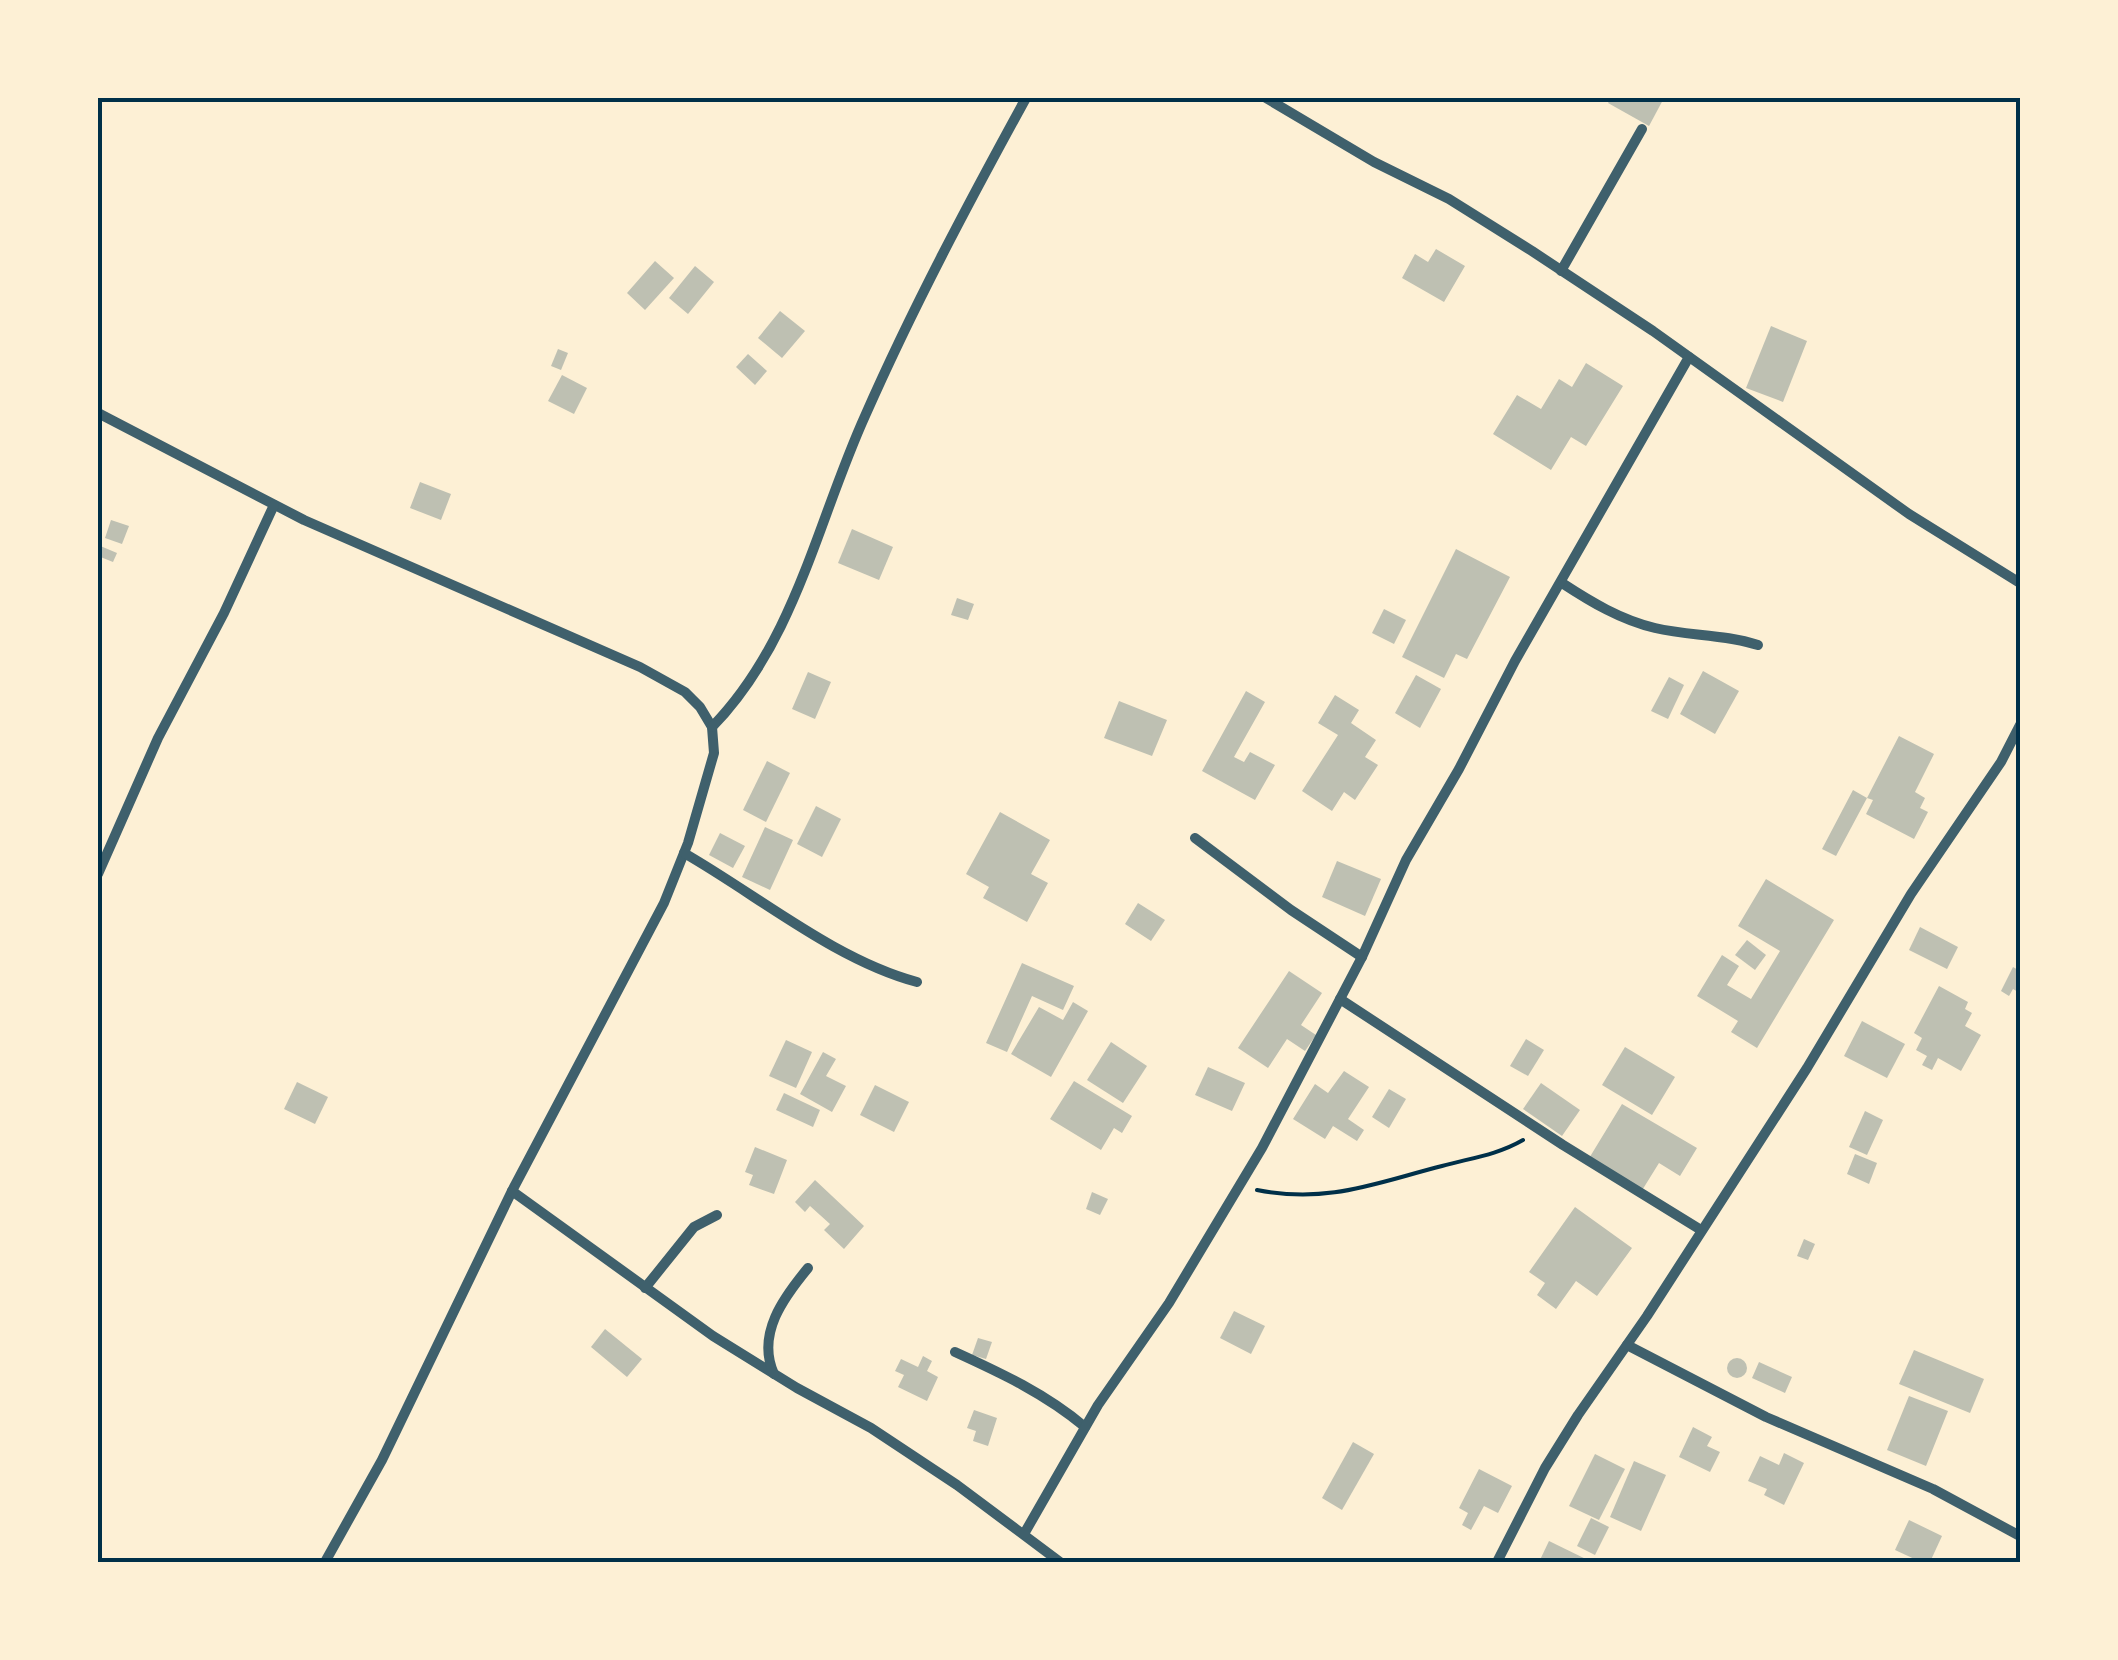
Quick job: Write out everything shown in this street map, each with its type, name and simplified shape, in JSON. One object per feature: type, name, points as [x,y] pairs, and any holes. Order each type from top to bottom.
[{"type":"street","points":[[712,727],[746,688],[789,612],[864,418],[914,309],[1026,98]]},
{"type":"street","points":[[1266,98],[1374,162],[1449,199],[1561,270],[1908,514],[2020,584]]},
{"type":"street","points":[[1561,270],[1642,129]]},
{"type":"street","points":[[1024,1534],[1085,1427],[1169,1304],[1240,1186],[1362,956],[1406,860],[1689,358]]},
{"type":"street","points":[[98,413],[274,505],[640,667],[685,692],[712,727],[714,753],[684,853],[664,902],[512,1191],[382,1460],[325,1562]]},
{"type":"street","points":[[98,874],[158,738],[224,613],[274,505]]},
{"type":"street","points":[[1562,583],[1606,610],[1654,628],[1720,635],[1758,645]]},
{"type":"street","points":[[1496,1562],[1546,1468],[1807,1068],[1911,894],[2001,762],[2020,725]]},
{"type":"street","points":[[1195,838],[1277,900],[1362,956]]},
{"type":"street","points":[[684,853],[857,960],[889,975],[917,982]]},
{"type":"street","points":[[1340,998],[1701,1230]]},
{"type":"street","points":[[512,1191],[644,1288],[774,1374],[871,1428],[1060,1562]]},
{"type":"street","points":[[644,1288],[694,1228],[718,1215]]},
{"type":"street","points":[[774,1374],[770,1364],[770,1328],[786,1296],[808,1268]]},
{"type":"street","points":[[1627,1345],[1766,1417],[1933,1489],[2020,1536]]},
{"type":"street","points":[[955,1352],[1031,1389],[1062,1407],[1085,1427]]},
{"type":"path","points":[[1240,1186],[1298,1196],[1330,1196],[1494,1155],[1540,1130]]},
{"type":"building","points":[[1611,98],[1664,98],[1649,126],[1608,103]]},
{"type":"building","points":[[1436,249],[1465,266],[1444,302],[1402,278],[1415,254],[1428,262]]},
{"type":"building","points":[[655,261],[674,278],[645,310],[627,293]]},
{"type":"building","points":[[695,266],[714,282],[688,314],[669,298]]},
{"type":"building","points":[[780,311],[805,331],[782,358],[758,338]]},
{"type":"building","points":[[1771,326],[1807,341],[1783,402],[1746,388]]},
{"type":"building","points":[[558,349],[568,353],[561,370],[551,366]]},
{"type":"building","points":[[748,354],[767,371],[755,385],[736,367]]},
{"type":"building","points":[[1586,363],[1623,386],[1586,446],[1571,437],[1551,470],[1493,434],[1517,395],[1541,409],[1559,379],[1572,387]]},
{"type":"building","points":[[562,375],[587,388],[574,414],[548,401]]},
{"type":"building","points":[[420,482],[451,494],[441,520],[410,508]]},
{"type":"building","points":[[111,520],[129,526],[122,544],[105,538]]},
{"type":"building","points":[[852,529],[893,547],[879,580],[838,563]]},
{"type":"building","points":[[98,545],[117,553],[113,562],[98,556]]},
{"type":"building","points":[[1456,549],[1510,577],[1467,659],[1456,654],[1444,678],[1402,657]]},
{"type":"building","points":[[957,598],[974,604],[968,620],[951,615]]},
{"type":"building","points":[[1384,609],[1406,620],[1394,644],[1372,633]]},
{"type":"building","points":[[1703,671],[1739,691],[1715,734],[1680,714]]},
{"type":"building","points":[[808,672],[831,682],[815,719],[792,709]]},
{"type":"building","points":[[1416,675],[1441,689],[1420,728],[1395,713]]},
{"type":"building","points":[[1669,677],[1684,685],[1668,719],[1651,711]]},
{"type":"building","points":[[1246,691],[1265,702],[1234,757],[1244,762],[1250,752],[1275,765],[1255,800],[1202,771]]},
{"type":"building","points":[[1335,695],[1359,710],[1351,723],[1376,740],[1365,757],[1378,765],[1355,800],[1344,792],[1332,811],[1302,791],[1338,735],[1318,723]]},
{"type":"building","points":[[1119,701],[1167,720],[1152,756],[1104,738]]},
{"type":"building","points":[[1899,736],[1934,754],[1915,792],[1925,798],[1920,808],[1928,812],[1914,839],[1866,814],[1873,800],[1867,798]]},
{"type":"building","points":[[767,761],[790,773],[766,822],[743,810]]},
{"type":"building","points":[[1853,790],[1867,798],[1836,856],[1822,849]]},
{"type":"building","points":[[816,806],[841,819],[822,857],[797,844]]},
{"type":"building","points":[[1000,812],[1050,840],[1031,874],[1048,883],[1027,922],[983,898],[989,887],[966,874]]},
{"type":"building","points":[[765,827],[793,840],[770,890],[742,877]]},
{"type":"building","points":[[720,833],[745,846],[733,868],[709,855]]},
{"type":"building","points":[[1337,861],[1381,879],[1365,916],[1322,897]]},
{"type":"building","points":[[1766,879],[1834,920],[1757,1048],[1731,1032],[1738,1021],[1697,996],[1722,955],[1739,966],[1727,985],[1751,999],[1780,951],[1738,926]]},
{"type":"building","points":[[1138,903],[1165,920],[1151,941],[1125,924]]},
{"type":"building","points":[[1920,927],[1958,947],[1947,969],[1909,950]]},
{"type":"building","points":[[1747,940],[1766,955],[1755,970],[1735,955]]},
{"type":"building","points":[[1022,963],[1074,986],[1063,1010],[1032,996],[1007,1052],[986,1043]]},
{"type":"building","points":[[2013,967],[2020,971],[2020,993],[2013,989],[2009,996],[2001,991]]},
{"type":"building","points":[[1289,971],[1322,993],[1301,1025],[1316,1035],[1305,1051],[1287,1039],[1268,1068],[1238,1048]]},
{"type":"building","points":[[1939,986],[1968,1002],[1965,1009],[1972,1013],[1965,1026],[1981,1035],[1961,1071],[1938,1058],[1932,1070],[1922,1065],[1927,1056],[1916,1050],[1922,1038],[1914,1033]]},
{"type":"building","points":[[1073,1002],[1088,1011],[1051,1077],[1011,1054],[1039,1007],[1063,1020]]},
{"type":"building","points":[[1862,1021],[1905,1044],[1887,1078],[1844,1056]]},
{"type":"building","points":[[1526,1039],[1544,1050],[1528,1076],[1510,1066]]},
{"type":"building","points":[[786,1040],[812,1052],[796,1088],[769,1076]]},
{"type":"building","points":[[1111,1042],[1147,1066],[1123,1103],[1087,1080]]},
{"type":"building","points":[[1625,1047],[1675,1077],[1652,1115],[1602,1085]]},
{"type":"building","points":[[823,1052],[836,1059],[826,1076],[846,1086],[832,1112],[800,1094]]},
{"type":"building","points":[[1208,1067],[1245,1083],[1232,1111],[1195,1095]]},
{"type":"building","points":[[1344,1071],[1369,1087],[1348,1119],[1364,1130],[1357,1141],[1333,1126],[1325,1139],[1293,1119],[1315,1084],[1328,1093]]},
{"type":"building","points":[[1074,1081],[1132,1116],[1122,1133],[1114,1128],[1101,1150],[1050,1119]]},
{"type":"building","points":[[297,1082],[328,1097],[315,1124],[284,1109]]},
{"type":"building","points":[[1541,1083],[1580,1110],[1562,1136],[1523,1109]]},
{"type":"building","points":[[875,1085],[909,1102],[894,1132],[860,1115]]},
{"type":"building","points":[[1389,1089],[1406,1099],[1389,1128],[1372,1117]]},
{"type":"building","points":[[784,1093],[820,1110],[813,1127],[776,1110]]},
{"type":"building","points":[[1622,1104],[1697,1148],[1680,1176],[1659,1163],[1641,1192],[1588,1160]]},
{"type":"building","points":[[1865,1111],[1883,1120],[1867,1155],[1849,1147]]},
{"type":"building","points":[[755,1147],[787,1160],[774,1194],[749,1185],[753,1175],[745,1172]]},
{"type":"building","points":[[1855,1154],[1877,1163],[1869,1184],[1847,1174]]},
{"type":"building","points":[[815,1180],[864,1226],[844,1249],[824,1230],[830,1224],[810,1206],[805,1212],[795,1202]]},
{"type":"building","points":[[1092,1192],[1108,1199],[1100,1215],[1086,1209]]},
{"type":"building","points":[[1575,1207],[1632,1248],[1597,1296],[1576,1281],[1556,1309],[1537,1295],[1545,1283],[1529,1272]]},
{"type":"building","points":[[1804,1239],[1815,1244],[1808,1260],[1797,1256]]},
{"type":"building","points":[[1234,1311],[1265,1326],[1251,1354],[1220,1338]]},
{"type":"building","points":[[605,1329],[642,1359],[627,1377],[591,1347]]},
{"type":"building","points":[[978,1338],[992,1342],[986,1359],[972,1355]]},
{"type":"building","points":[[1914,1350],[1984,1379],[1970,1413],[1899,1384]]},
{"type":"building","points":[[923,1356],[932,1361],[927,1371],[938,1377],[927,1401],[898,1387],[904,1375],[895,1371],[901,1359],[918,1367]]},
{"type":"building","points":[[1737,1358],[1747,1368],[1737,1378],[1727,1368]]},
{"type":"building","points":[[1759,1362],[1792,1377],[1785,1393],[1752,1378]]},
{"type":"building","points":[[1909,1396],[1948,1411],[1926,1466],[1887,1450]]},
{"type":"building","points":[[974,1410],[997,1418],[988,1446],[973,1441],[976,1431],[967,1428]]},
{"type":"building","points":[[1693,1427],[1712,1437],[1707,1446],[1720,1452],[1710,1472],[1679,1457]]},
{"type":"building","points":[[1353,1442],[1374,1454],[1342,1510],[1322,1498]]},
{"type":"building","points":[[1784,1453],[1804,1463],[1784,1505],[1764,1495],[1767,1489],[1748,1481],[1760,1456],[1779,1465]]},
{"type":"building","points":[[1595,1454],[1625,1469],[1599,1520],[1569,1506]]},
{"type":"building","points":[[1634,1461],[1666,1475],[1641,1531],[1610,1517]]},
{"type":"building","points":[[1479,1469],[1512,1486],[1498,1513],[1484,1506],[1471,1530],[1462,1525],[1468,1513],[1459,1508]]},
{"type":"building","points":[[1591,1518],[1609,1527],[1595,1555],[1577,1546]]},
{"type":"building","points":[[1909,1520],[1942,1536],[1930,1562],[1895,1550]]},
{"type":"building","points":[[1549,1541],[1592,1562],[1539,1562]]}]
